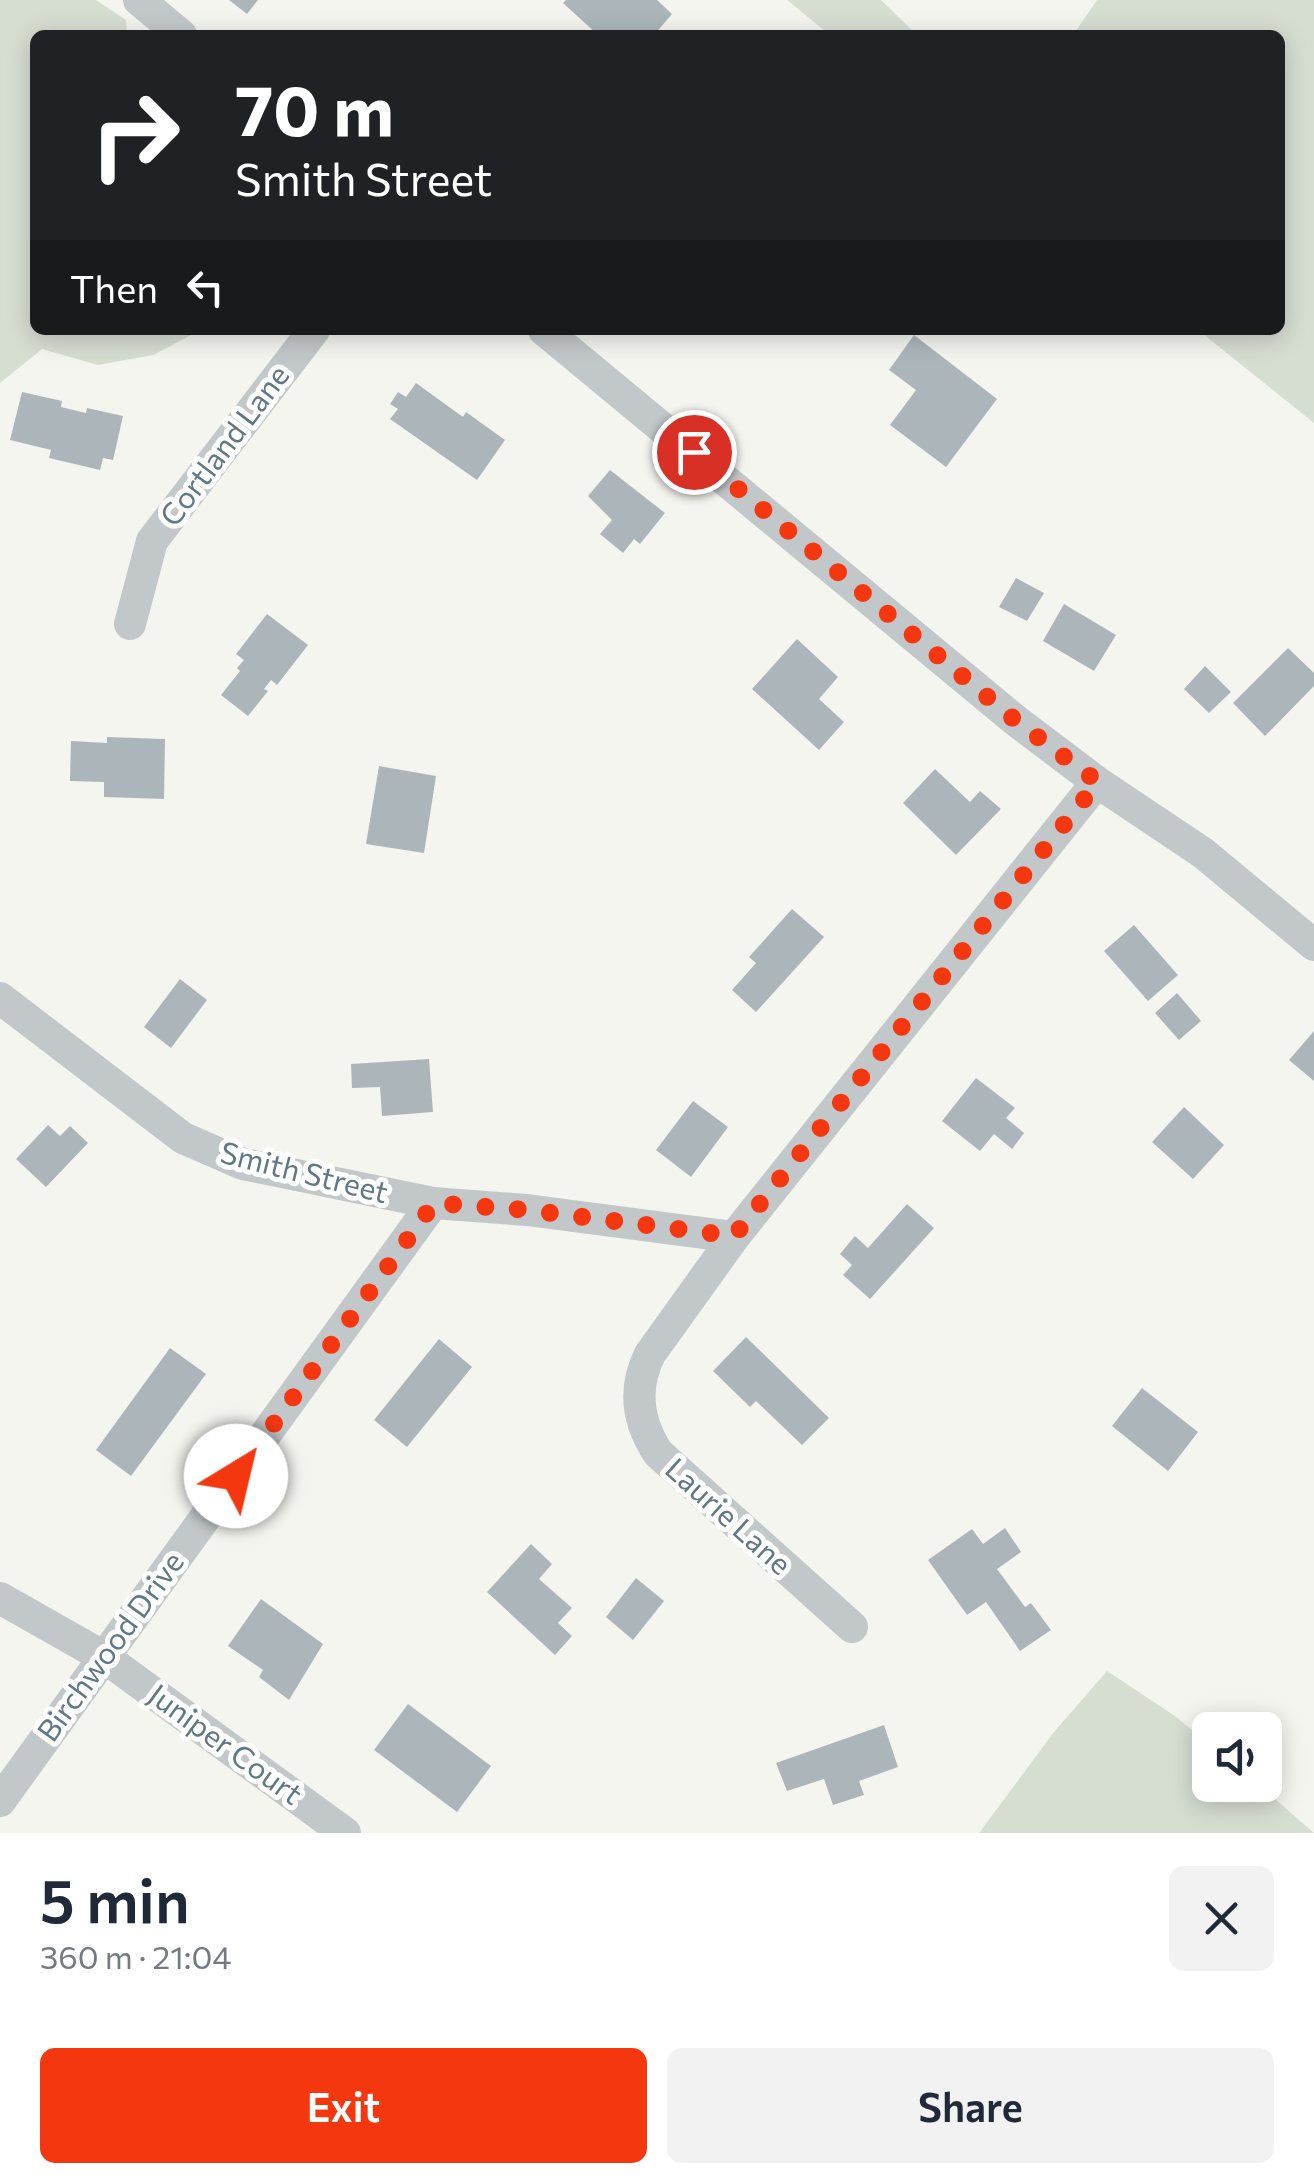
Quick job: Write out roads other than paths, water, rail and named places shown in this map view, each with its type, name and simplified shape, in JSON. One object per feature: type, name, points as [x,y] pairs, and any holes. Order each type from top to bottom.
[{"type":"street","points":[[138,0],[175,30]]},
{"type":"street","name":"Cortland Lane","points":[[130,624],[152,541],[310,335]]},
{"type":"street","points":[[550,335],[1015,720],[1203,853],[1314,945]]},
{"type":"street","points":[[734,1236],[1098,782]]},
{"type":"street","name":"Smith Street","points":[[0,998],[148,1113],[213,1153],[260,1168],[434,1203],[528,1210],[734,1236]]},
{"type":"street","name":"Birchwood Drive","points":[[0,1801],[434,1203]]},
{"type":"street","name":"Laurie Lane","points":[[734,1236],[640,1374],[637,1392],[643,1423],[658,1453],[852,1627]]},
{"type":"street","name":"Juniper Court","points":[[0,1598],[104,1657],[345,1833]]}]
